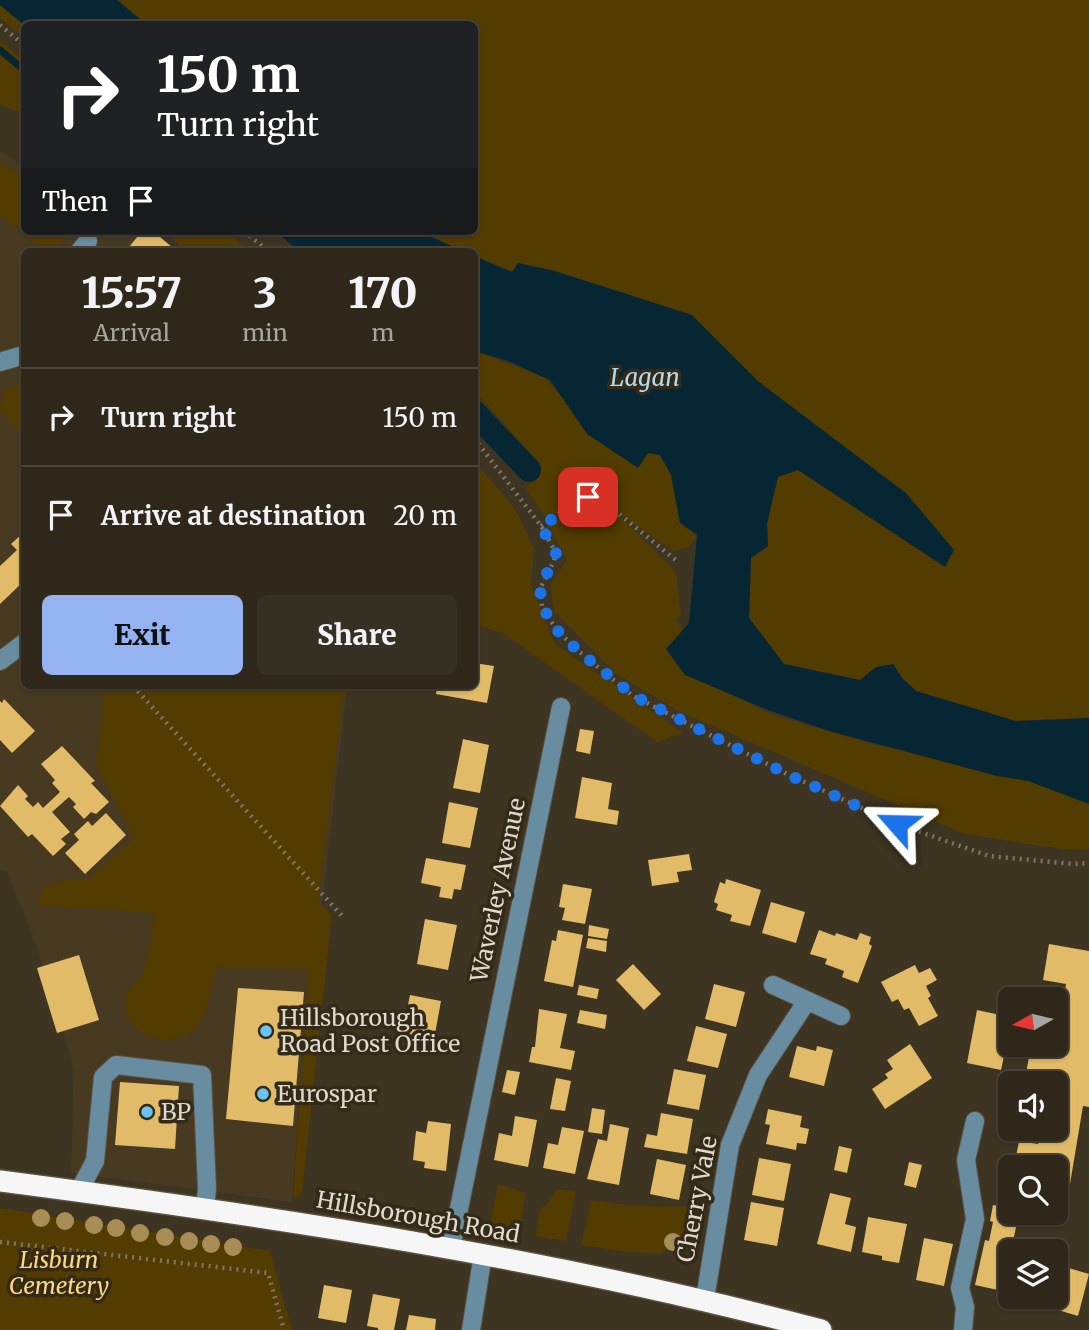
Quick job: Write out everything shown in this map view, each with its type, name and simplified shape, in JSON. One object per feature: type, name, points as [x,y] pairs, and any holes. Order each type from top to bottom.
[{"type":"highway","name":"Hillsborough Road","points":[[0,1181],[205,1208],[451,1248],[705,1299],[821,1330]]},
{"type":"street","points":[[0,362],[21,356]]},
{"type":"street","points":[[0,661],[21,645]]},
{"type":"street","name":"Waverley Avenue","points":[[451,1248],[561,707]]},
{"type":"street","points":[[774,985],[841,1017]]},
{"type":"street","name":"Cherry Vale","points":[[705,1299],[730,1145],[758,1075],[807,1001]]},
{"type":"street","points":[[79,1191],[95,1161],[103,1077],[116,1065],[202,1074],[207,1189],[205,1208]]},
{"type":"street","points":[[962,1330],[965,1307],[960,1288],[975,1219],[966,1160],[975,1121]]},
{"type":"street","points":[[471,1330],[483,1254]]},
{"type":"path","points":[[0,25],[21,42]]},
{"type":"path","points":[[249,235],[264,248]]},
{"type":"path","points":[[478,443],[541,526],[556,553],[540,589],[542,606],[555,628],[576,649],[634,696],[789,775],[897,824],[989,856],[1073,864],[1089,863]]},
{"type":"path","points":[[541,526],[588,497],[602,500],[678,562]]},
{"type":"path","points":[[136,689],[344,918]]},
{"type":"path","points":[[0,1242],[268,1273],[284,1330]]},
{"type":"shaded area","points":[[0,151],[21,164],[21,235],[154,235],[168,248],[21,248],[21,689],[347,689],[323,897],[307,1005],[292,1202],[71,1173],[74,1068],[34,938],[6,870],[0,870]]},
{"type":"green space","points":[[117,0],[1089,0],[1089,718],[1016,721],[916,691],[903,679],[876,667],[860,680],[784,664],[749,617],[751,558],[768,546],[767,524],[777,477],[798,470],[945,567],[733,357],[478,258],[478,248],[456,248],[427,235],[478,235],[478,21],[142,21]]},
{"type":"green space","points":[[0,4],[21,21],[21,36],[0,18]]},
{"type":"green space","points":[[0,40],[21,58],[21,113],[0,105]]},
{"type":"green space","points":[[0,163],[21,176],[21,232],[0,217]]},
{"type":"green space","points":[[25,235],[69,235],[55,248],[41,248]]},
{"type":"green space","points":[[170,235],[231,235],[245,248],[182,248]]},
{"type":"green space","points":[[478,352],[545,378],[577,414],[641,454],[661,453],[672,475],[681,522],[697,536],[689,547],[673,551],[587,491],[547,519],[526,489],[541,464],[478,395]]},
{"type":"green space","points":[[21,382],[21,436],[0,409],[4,391]]},
{"type":"green space","points":[[478,466],[516,510],[534,549],[531,585],[555,644],[683,733],[657,742],[503,633],[478,625]]},
{"type":"green space","points":[[586,501],[598,503],[625,521],[676,572],[681,615],[675,619],[682,628],[707,682],[770,714],[879,746],[954,752],[1089,797],[1089,850],[1062,849],[965,834],[680,712],[616,674],[554,611],[550,585],[567,560],[548,525]]},
{"type":"green space","points":[[104,689],[344,689],[318,902],[332,915],[302,1193],[298,1197],[293,1196],[309,969],[217,967],[207,1007],[195,1028],[176,1039],[153,1038],[134,1026],[127,1016],[125,1005],[127,995],[145,966],[154,913],[37,905],[44,887],[61,881],[89,879],[134,838],[96,764]]},
{"type":"green space","points":[[498,1184],[525,1193],[521,1230],[490,1225]]},
{"type":"green space","points":[[557,1189],[576,1191],[566,1241],[535,1236],[540,1209],[547,1205]]},
{"type":"green space","points":[[591,1200],[626,1205],[696,1207],[690,1238],[671,1239],[662,1254],[581,1245]]},
{"type":"green space","name":"Lisburn Cemetery","points":[[0,1208],[270,1251],[292,1330],[0,1330]]},
{"type":"water","points":[[0,0],[117,0],[142,21],[21,22],[0,5]]},
{"type":"water","points":[[280,235],[427,235],[456,248],[295,248]]},
{"type":"water","name":"Lagan","points":[[478,258],[512,272],[518,263],[555,271],[692,315],[759,382],[906,493],[954,550],[945,567],[798,470],[778,477],[767,524],[768,546],[751,558],[749,618],[784,664],[860,680],[876,667],[893,664],[903,679],[916,691],[1016,721],[1089,718],[1089,804],[1028,781],[997,776],[829,731],[765,709],[685,675],[666,649],[689,623],[697,535],[680,523],[671,475],[660,455],[648,453],[638,468],[587,434],[550,380],[508,361],[478,352]]},
{"type":"building","points":[[139,235],[158,235],[173,248],[128,248]]},
{"type":"building","points":[[21,535],[21,584],[0,604],[0,566],[17,550],[11,544]]},
{"type":"building","points":[[478,664],[494,666],[487,703],[436,694],[437,689],[478,689]]},
{"type":"building","points":[[4,699],[35,731],[12,753],[0,740],[0,701],[2,703]]},
{"type":"building","points":[[580,729],[594,731],[590,754],[576,751]]},
{"type":"building","points":[[463,739],[489,745],[480,793],[453,788]]},
{"type":"building","points":[[62,746],[95,781],[91,783],[109,802],[96,814],[91,812],[84,819],[73,807],[76,804],[69,797],[52,812],[70,832],[61,839],[66,844],[53,856],[32,834],[28,837],[0,806],[18,785],[28,796],[25,799],[33,807],[38,802],[43,808],[60,792],[52,783],[55,780],[41,764]]},
{"type":"building","points":[[582,777],[612,783],[608,809],[619,811],[617,825],[575,818]]},
{"type":"building","points":[[449,802],[478,808],[470,848],[442,843]]},
{"type":"building","points":[[106,813],[126,835],[85,874],[65,853],[79,840],[74,834],[88,821],[92,826]]},
{"type":"building","points":[[689,854],[692,870],[677,872],[679,882],[652,886],[648,860]]},
{"type":"building","points":[[426,858],[466,865],[461,890],[454,889],[452,899],[439,897],[441,887],[421,883]]},
{"type":"building","points":[[726,879],[761,890],[750,926],[730,921],[732,915],[716,910],[718,904],[714,902],[720,882],[725,884]]},
{"type":"building","points":[[563,884],[592,889],[585,924],[562,920],[565,908],[559,907]]},
{"type":"building","points":[[771,902],[805,912],[796,943],[762,933]]},
{"type":"building","points":[[425,919],[457,925],[448,970],[417,964]]},
{"type":"building","points":[[589,925],[609,929],[607,939],[588,936]]},
{"type":"building","points":[[558,930],[583,935],[573,987],[544,981],[552,940],[556,941]]},
{"type":"building","points":[[819,930],[857,940],[860,933],[871,937],[869,944],[872,946],[858,983],[842,977],[844,971],[825,964],[827,959],[810,954]]},
{"type":"building","points":[[588,938],[607,941],[606,952],[586,948]]},
{"type":"building","points":[[1049,944],[1089,951],[1089,1107],[1083,1106],[1069,1190],[1068,1155],[1016,1155],[1019,1141],[1038,1144],[1038,1141],[1068,1141],[1068,1071],[1027,1071],[1029,1057],[1068,1057],[1068,987],[1066,984],[1043,980]]},
{"type":"building","points":[[79,955],[99,1020],[57,1033],[37,968]]},
{"type":"building","points":[[633,964],[661,994],[644,1010],[616,980]]},
{"type":"building","points":[[915,965],[919,973],[930,968],[937,980],[926,986],[931,996],[928,998],[938,1016],[919,1026],[909,1008],[904,1010],[898,999],[892,1002],[881,982]]},
{"type":"building","points":[[714,984],[745,992],[736,1027],[705,1019]]},
{"type":"building","points":[[579,985],[599,989],[597,999],[577,995]]},
{"type":"building","points":[[238,988],[304,992],[293,1126],[226,1119]]},
{"type":"building","points":[[410,995],[441,1001],[433,1045],[401,1039]]},
{"type":"building","points":[[539,1009],[567,1014],[560,1048],[575,1051],[571,1070],[529,1062],[532,1047],[535,1047]]},
{"type":"building","points":[[580,1010],[607,1015],[605,1029],[577,1023]]},
{"type":"building","points":[[977,1010],[998,1014],[998,1057],[1004,1057],[1001,1070],[967,1063]]},
{"type":"building","points":[[696,1026],[727,1034],[718,1068],[687,1061]]},
{"type":"building","points":[[910,1044],[932,1078],[885,1109],[872,1089],[888,1078],[885,1074],[893,1069],[887,1060]]},
{"type":"building","points":[[797,1046],[816,1051],[817,1046],[833,1050],[824,1086],[789,1077]]},
{"type":"building","points":[[674,1069],[706,1075],[699,1110],[667,1104]]},
{"type":"building","points":[[507,1070],[520,1072],[515,1095],[502,1092]]},
{"type":"building","points":[[556,1078],[571,1081],[565,1111],[550,1109]]},
{"type":"building","points":[[120,1082],[179,1086],[175,1149],[115,1145]]},
{"type":"building","points":[[592,1108],[605,1110],[602,1134],[588,1132]]},
{"type":"building","points":[[768,1109],[802,1116],[800,1127],[809,1129],[806,1144],[797,1143],[796,1150],[766,1144],[770,1125],[765,1124]]},
{"type":"building","points":[[661,1113],[693,1119],[687,1154],[644,1147],[647,1134],[657,1136]]},
{"type":"building","points":[[515,1116],[537,1120],[528,1167],[494,1160],[499,1133],[512,1136]]},
{"type":"building","points":[[428,1121],[451,1124],[446,1171],[424,1168],[425,1162],[413,1160],[416,1131],[426,1133]]},
{"type":"building","points":[[610,1124],[629,1128],[619,1185],[587,1179],[598,1139],[607,1141]]},
{"type":"building","points":[[562,1127],[584,1131],[575,1174],[543,1168],[548,1143],[558,1145]]},
{"type":"building","points":[[839,1146],[852,1149],[847,1173],[834,1170]]},
{"type":"building","points":[[759,1158],[791,1164],[784,1201],[752,1195]]},
{"type":"building","points":[[657,1159],[686,1165],[679,1200],[650,1194]]},
{"type":"building","points":[[909,1162],[922,1165],[916,1188],[904,1185]]},
{"type":"building","points":[[830,1193],[851,1198],[845,1224],[856,1227],[851,1252],[817,1244]]},
{"type":"building","points":[[751,1202],[784,1208],[777,1246],[744,1240]]},
{"type":"building","points":[[993,1205],[998,1206],[998,1225],[1016,1225],[1013,1239],[998,1239],[998,1290],[975,1285],[985,1240],[989,1241],[993,1222],[990,1221]]},
{"type":"building","points":[[868,1217],[907,1224],[899,1263],[862,1252]]},
{"type":"building","points":[[924,1238],[953,1244],[944,1286],[916,1280]]},
{"type":"building","points":[[1068,1268],[1089,1274],[1078,1316],[1054,1309],[1068,1309]]},
{"type":"building","points":[[324,1285],[352,1290],[346,1323],[318,1318]]},
{"type":"building","points":[[373,1294],[400,1299],[394,1330],[378,1330],[367,1326]]},
{"type":"building","points":[[409,1315],[436,1319],[435,1330],[406,1330]]},
{"type":"waterway","points":[[0,50],[21,68]]},
{"type":"waterway","points":[[478,416],[529,470]]},
{"type":"place","name":"Hillsborough Road Post Office","points":[[266,1031]]},
{"type":"place","name":"Eurospar","points":[[263,1094]]},
{"type":"place","name":"BP","points":[[147,1112]]},
{"type":"route","points":[[588,497],[541,526],[556,553],[540,589],[542,606],[555,628],[576,649],[634,696],[789,775],[897,824]]}]
